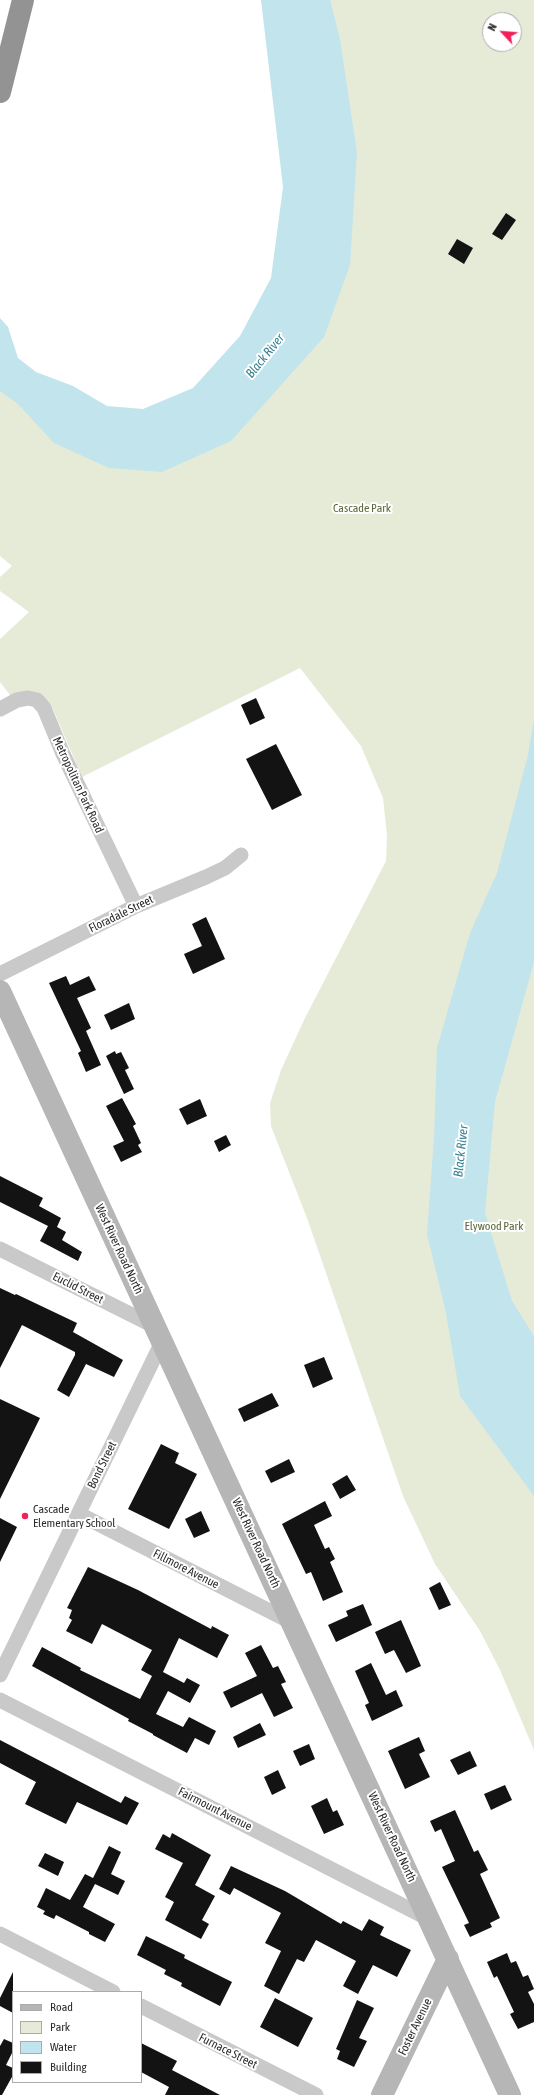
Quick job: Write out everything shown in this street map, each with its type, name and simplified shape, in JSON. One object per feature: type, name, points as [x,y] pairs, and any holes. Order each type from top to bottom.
[{"type":"highway","points":[[0,92],[23,0]]},
{"type":"street","name":"Metropolitan Park Road","points":[[0,709],[10,702],[28,698],[37,700],[44,708],[63,754],[136,906]]},
{"type":"street","name":"Floradale Street","points":[[0,974],[136,906],[225,868],[241,855]]},
{"type":"street","name":"West River Road North","points":[[0,991],[510,2095]]},
{"type":"street","name":"Euclid Street","points":[[0,1249],[159,1335]]},
{"type":"street","name":"Bond Street","points":[[0,1675],[78,1514],[159,1335]]},
{"type":"street","name":"Fillmore Avenue","points":[[78,1514],[293,1623]]},
{"type":"street","name":"Fairmount Avenue","points":[[0,1700],[429,1918]]},
{"type":"street","points":[[0,1934],[111,1991]]},
{"type":"street","name":"Foster Avenue","points":[[382,2095],[448,1959]]},
{"type":"street","name":"Furnace Street","points":[[142,2007],[316,2095]]},
{"type":"green space","name":"Cascade Park","points":[[292,0],[534,0],[534,1750],[500,1670],[480,1631],[435,1564],[403,1496],[307,1218],[271,1126],[270,1103],[281,1070],[305,1018],[386,861],[387,835],[383,798],[361,746],[300,668],[82,777],[53,709],[46,700],[10,695],[0,682],[0,639],[29,612],[0,591],[0,577],[12,566],[0,556],[0,359],[167,437],[288,329]]},
{"type":"water","name":"Black River","points":[[261,0],[330,0],[340,39],[357,153],[350,265],[324,337],[231,441],[162,472],[109,468],[54,443],[18,404],[0,391],[0,318],[8,327],[18,358],[36,372],[73,386],[107,406],[143,409],[193,388],[240,336],[271,278],[283,187]]},
{"type":"water","name":"Black River","points":[[534,718],[534,962],[495,1102],[485,1213],[512,1301],[534,1336],[534,1496],[460,1396],[446,1313],[427,1234],[434,1137],[437,1048],[470,933],[497,873],[528,755]]},
{"type":"building","points":[[506,213],[516,220],[502,240],[492,234]]},
{"type":"building","points":[[457,239],[473,248],[464,264],[448,254]]},
{"type":"building","points":[[256,698],[265,718],[250,725],[241,705]]},
{"type":"building","points":[[276,744],[302,795],[272,810],[246,759]]},
{"type":"building","points":[[206,917],[225,959],[193,974],[184,954],[202,946],[192,924]]},
{"type":"building","points":[[66,976],[70,985],[89,976],[96,990],[77,998],[91,1028],[86,1031],[101,1065],[86,1072],[78,1053],[81,1051],[49,983]]},
{"type":"building","points":[[129,1003],[135,1019],[111,1030],[104,1015]]},
{"type":"building","points":[[115,1051],[116,1054],[121,1052],[129,1068],[125,1070],[134,1089],[124,1094],[106,1056]]},
{"type":"building","points":[[122,1098],[136,1124],[133,1126],[141,1143],[138,1145],[142,1152],[121,1162],[113,1146],[124,1141],[106,1106]]},
{"type":"building","points":[[200,1099],[207,1116],[187,1125],[179,1109]]},
{"type":"building","points":[[226,1135],[231,1145],[219,1152],[214,1141]]},
{"type":"building","points":[[0,1176],[43,1198],[39,1206],[61,1218],[57,1227],[66,1232],[62,1240],[82,1252],[78,1261],[40,1241],[48,1226],[0,1202]]},
{"type":"building","points":[[0,1288],[77,1323],[73,1332],[123,1360],[114,1377],[86,1364],[69,1397],[57,1390],[75,1355],[75,1352],[22,1325],[0,1368]]},
{"type":"building","points":[[324,1357],[333,1379],[313,1388],[304,1365]]},
{"type":"building","points":[[272,1393],[279,1406],[244,1422],[238,1409]]},
{"type":"building","points":[[0,1399],[40,1418],[0,1499]]},
{"type":"building","points":[[161,1444],[179,1453],[175,1463],[197,1474],[169,1529],[128,1509]]},
{"type":"building","points":[[289,1459],[295,1472],[271,1483],[265,1471]]},
{"type":"building","points":[[347,1475],[356,1490],[340,1499],[332,1484]]},
{"type":"building","points":[[325,1501],[332,1516],[314,1525],[325,1549],[329,1547],[335,1559],[330,1562],[343,1592],[323,1601],[311,1572],[306,1574],[282,1524]]},
{"type":"building","points":[[201,1511],[210,1531],[194,1538],[185,1519]]},
{"type":"building","points":[[0,1518],[17,1527],[0,1562]]},
{"type":"building","points":[[88,1567],[138,1590],[211,1629],[212,1626],[229,1635],[217,1658],[179,1638],[163,1672],[184,1683],[187,1678],[200,1685],[190,1703],[168,1691],[156,1714],[183,1727],[189,1717],[216,1731],[209,1745],[195,1738],[187,1753],[128,1721],[129,1719],[32,1666],[42,1647],[81,1668],[80,1670],[140,1699],[152,1676],[141,1670],[152,1650],[102,1624],[92,1644],[66,1631],[72,1620],[69,1618],[72,1610],[67,1608]]},
{"type":"building","points":[[440,1582],[451,1605],[439,1610],[429,1588]]},
{"type":"building","points":[[363,1604],[372,1625],[336,1642],[328,1625],[348,1616],[346,1611]]},
{"type":"building","points":[[401,1620],[421,1666],[406,1673],[394,1650],[385,1654],[375,1632]]},
{"type":"building","points":[[261,1645],[273,1668],[278,1666],[286,1682],[281,1684],[293,1708],[274,1717],[262,1693],[231,1708],[223,1692],[257,1676],[245,1653]]},
{"type":"building","points":[[371,1663],[386,1695],[396,1690],[403,1706],[372,1721],[365,1705],[369,1703],[355,1671]]},
{"type":"building","points":[[260,1723],[266,1735],[238,1748],[233,1737]]},
{"type":"building","points":[[419,1737],[425,1751],[419,1754],[430,1777],[405,1789],[388,1751]]},
{"type":"building","points":[[0,1740],[121,1803],[125,1796],[139,1803],[127,1825],[77,1802],[66,1824],[25,1804],[36,1782],[0,1763]]},
{"type":"building","points":[[309,1744],[315,1759],[300,1766],[293,1751]]},
{"type":"building","points":[[470,1751],[477,1766],[458,1775],[450,1760]]},
{"type":"building","points":[[278,1770],[286,1788],[272,1795],[264,1777]]},
{"type":"building","points":[[505,1785],[512,1800],[491,1810],[484,1794]]},
{"type":"building","points":[[327,1798],[333,1812],[337,1810],[344,1825],[324,1834],[311,1806]]},
{"type":"building","points":[[455,1810],[474,1852],[478,1850],[488,1870],[480,1874],[500,1918],[490,1923],[492,1927],[470,1937],[464,1925],[469,1923],[442,1867],[455,1861],[441,1829],[435,1832],[430,1821]]},
{"type":"building","points":[[172,1833],[211,1855],[195,1885],[215,1896],[202,1920],[209,1924],[201,1939],[165,1920],[174,1902],[165,1897],[183,1863],[155,1849],[163,1834],[170,1838]]},
{"type":"building","points":[[109,1846],[121,1852],[111,1874],[125,1881],[118,1895],[95,1884],[83,1907],[115,1924],[105,1942],[56,1915],[54,1919],[43,1914],[45,1911],[37,1907],[46,1888],[70,1900],[85,1874],[93,1878]]},
{"type":"building","points":[[45,1853],[64,1862],[58,1876],[38,1866]]},
{"type":"building","points":[[231,1866],[285,1891],[341,1924],[343,1921],[362,1931],[369,1919],[384,1927],[380,1935],[411,1950],[397,1977],[373,1965],[358,1994],[343,1986],[356,1961],[316,1940],[304,1962],[297,1959],[279,1994],[264,1986],[281,1951],[265,1943],[281,1913],[234,1888],[230,1895],[219,1889]]},
{"type":"building","points":[[146,1936],[185,1955],[184,1958],[232,1982],[220,2006],[181,1986],[182,1983],[164,1974],[166,1970],[137,1955]]},
{"type":"building","points":[[507,1953],[511,1963],[516,1961],[523,1977],[528,1975],[534,1989],[528,1992],[534,2004],[534,2022],[518,2029],[510,2014],[514,2012],[497,1976],[494,1978],[487,1962]]},
{"type":"building","points":[[13,1972],[12,2012],[0,2006],[0,1998]]},
{"type":"building","points":[[275,1998],[313,2018],[298,2047],[260,2027]]},
{"type":"building","points":[[357,2000],[374,2008],[359,2038],[367,2041],[354,2067],[337,2059],[340,2051],[336,2049]]},
{"type":"building","points":[[4,2039],[12,2043],[12,2053],[6,2065],[12,2068],[12,2077],[2,2095],[0,2095],[0,2046]]},
{"type":"building","points":[[142,2044],[177,2061],[172,2070],[220,2095],[165,2095],[169,2087],[142,2073]]},
{"type":"place","name":"Cascade Elementary School","points":[[25,1516]]},
{"type":"park label","name":"Elywood Park","points":[[494,1226]]}]
